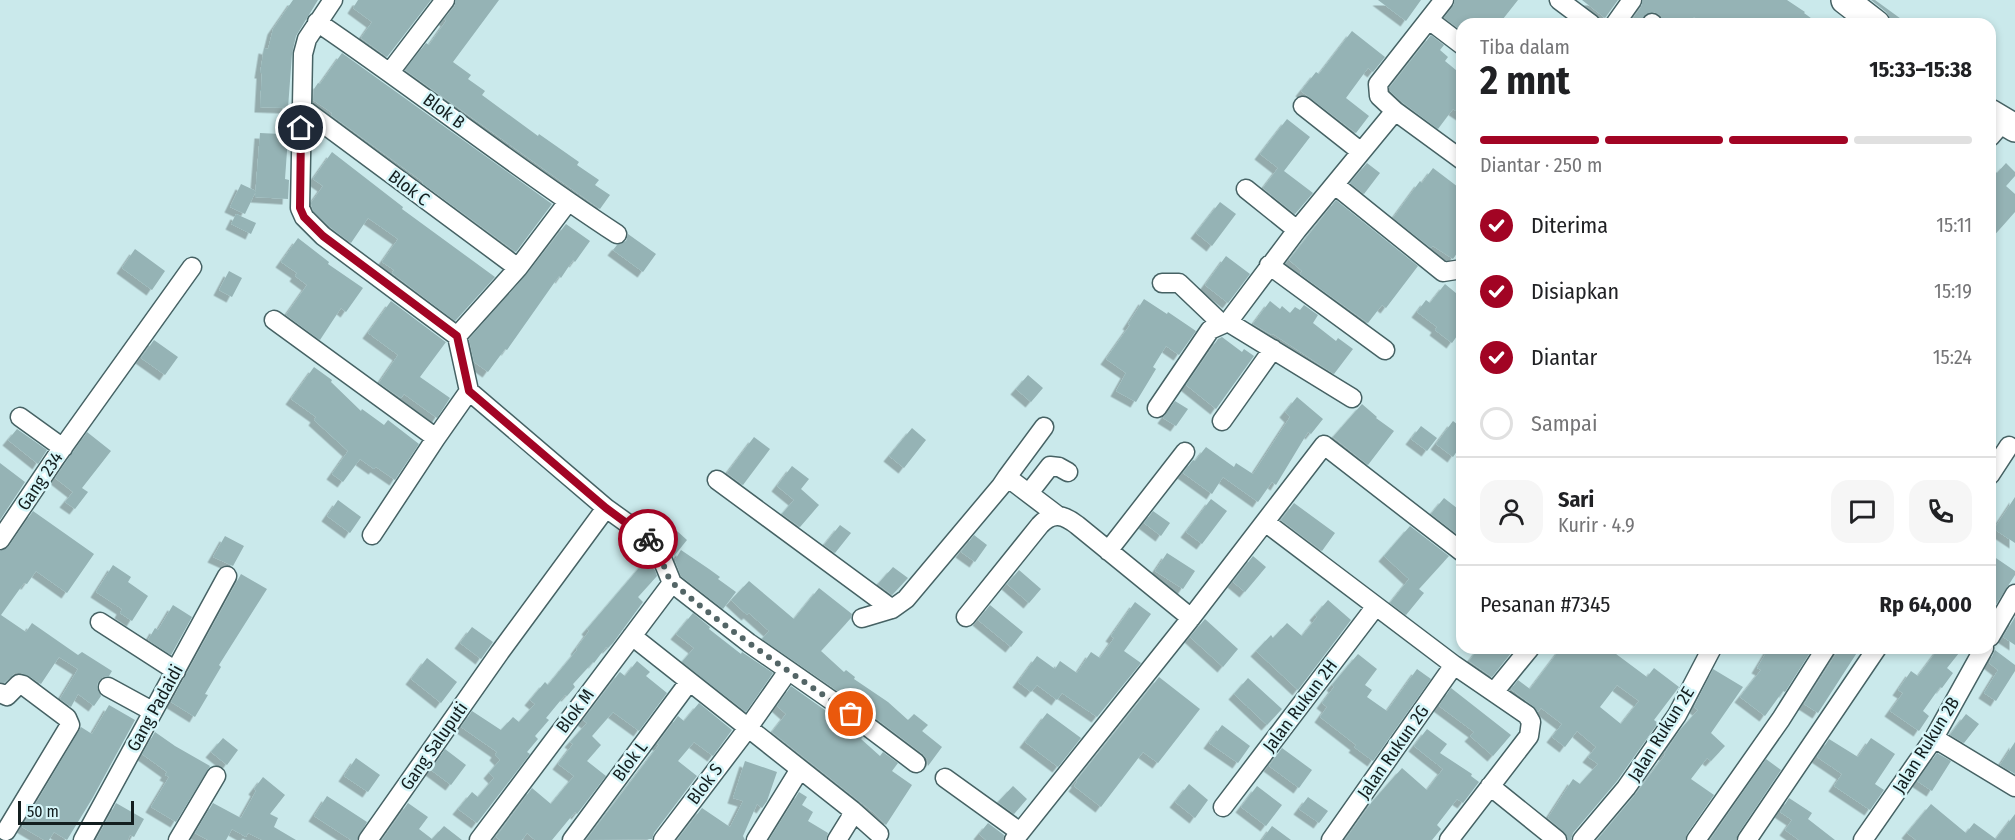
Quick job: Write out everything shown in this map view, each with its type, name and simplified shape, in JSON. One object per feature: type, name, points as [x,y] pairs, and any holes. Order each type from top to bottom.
[{"type":"main road","points":[[1845,0],[1865,18]]},
{"type":"street","points":[[333,0],[307,39],[303,54],[300,208],[304,217],[323,236],[457,336],[469,391],[606,508],[656,544],[672,583],[788,671],[851,714],[916,763]]},
{"type":"street","points":[[390,72],[445,0]]},
{"type":"street","points":[[1444,0],[1378,84],[1379,96],[1395,111],[1456,156]]},
{"type":"street","points":[[1559,0],[1583,18]]},
{"type":"street","points":[[1619,18],[1632,0]]},
{"type":"street","points":[[1428,20],[1456,41]]},
{"type":"street","name":"Blok B","points":[[317,22],[390,72],[568,202],[617,234]]},
{"type":"street","points":[[1303,106],[1360,151]]},
{"type":"street","name":"Blok C","points":[[301,107],[518,268]]},
{"type":"street","points":[[1157,408],[1210,330],[1230,318],[1269,265],[1395,111]]},
{"type":"street","points":[[1335,185],[1443,272],[1456,269]]},
{"type":"street","points":[[1246,189],[1297,230]]},
{"type":"street","points":[[457,336],[518,268],[568,202]]},
{"type":"street","points":[[1269,265],[1385,350]]},
{"type":"street","name":"Gang 234","points":[[0,540],[192,267]]},
{"type":"street","points":[[1162,283],[1179,283],[1273,349],[1352,398]]},
{"type":"street","points":[[274,320],[436,438]]},
{"type":"street","points":[[1222,421],[1273,349]]},
{"type":"street","points":[[372,535],[469,391]]},
{"type":"street","points":[[20,417],[63,448]]},
{"type":"street","points":[[862,618],[892,609],[906,599],[1001,486],[1044,427]]},
{"type":"street","points":[[945,778],[1017,836],[1191,618],[1324,445],[1456,547]]},
{"type":"street","points":[[1996,466],[2009,446]]},
{"type":"street","points":[[1108,551],[1185,452]]},
{"type":"street","points":[[1029,493],[1050,466],[1059,467],[1068,472]]},
{"type":"street","points":[[1006,477],[1057,515]]},
{"type":"street","points":[[717,480],[892,609]]},
{"type":"street","name":"Gang Saluputi","points":[[368,840],[500,652],[606,508]]},
{"type":"street","points":[[966,617],[1040,525],[1052,515],[1057,515],[1068,518],[1191,618]]},
{"type":"street","points":[[1265,522],[1454,664],[1527,715],[1532,727],[1530,736],[1449,840]]},
{"type":"street","name":"Gang Padaidi","points":[[83,840],[228,576]]},
{"type":"street","name":"Blok M","points":[[479,840],[672,583]]},
{"type":"street","points":[[1996,627],[2015,594]]},
{"type":"street","name":"Jalan Rukun 2H","points":[[1223,807],[1376,606]]},
{"type":"street","points":[[100,622],[176,671]]},
{"type":"street","points":[[632,636],[852,810],[879,834]]},
{"type":"street","points":[[1494,692],[1525,654]]},
{"type":"street","name":"Jalan Rukun 2E","points":[[1582,840],[1626,788],[1677,715],[1709,654]]},
{"type":"street","points":[[1696,840],[1781,719],[1822,654]]},
{"type":"street","points":[[1747,840],[1873,654]]},
{"type":"street","name":"Jalan Rukun 2B","points":[[1863,840],[1934,738],[1981,654]]},
{"type":"street","name":"Jalan Rukun 2G","points":[[1331,840],[1454,664]]},
{"type":"street","name":"Blok S","points":[[663,840],[788,671]]},
{"type":"street","name":"Blok L","points":[[572,840],[689,682]]},
{"type":"street","points":[[0,693],[7,696],[19,684],[27,687],[67,718],[70,725],[8,832]]},
{"type":"street","points":[[108,687],[152,711]]},
{"type":"street","points":[[1934,738],[2015,787]]},
{"type":"street","points":[[756,840],[800,769]]},
{"type":"street","points":[[178,840],[216,776]]},
{"type":"street","points":[[1490,786],[1557,840]]},
{"type":"street","points":[[837,840],[850,819],[852,810]]},
{"type":"building","points":[[293,0],[318,0],[296,36],[292,54],[288,108],[260,107],[262,73],[260,73],[264,48],[268,49],[273,29]]},
{"type":"building","points":[[358,0],[431,0],[387,57],[361,38],[372,22],[353,8]]},
{"type":"building","points":[[456,0],[499,0],[453,62],[471,75],[468,79],[485,91],[482,95],[538,136],[539,134],[579,162],[577,165],[599,180],[595,185],[610,195],[600,209],[405,70],[426,43],[429,45],[446,21],[444,19],[454,7]]},
{"type":"building","points":[[1378,0],[1421,0],[1406,21]]},
{"type":"building","points":[[1455,0],[1518,0],[1504,18],[1456,18],[1456,27],[1444,18]]},
{"type":"building","points":[[1582,0],[1618,0],[1605,18]]},
{"type":"building","points":[[1643,0],[1787,0],[1811,18],[1662,18],[1654,12],[1645,15],[1644,18],[1633,18]]},
{"type":"building","points":[[1871,0],[1875,0],[1900,18],[1890,18]]},
{"type":"building","points":[[1352,31],[1385,57],[1373,72],[1368,68],[1346,98],[1369,116],[1356,133],[1301,91],[1316,72],[1319,74]]},
{"type":"building","points":[[1431,35],[1444,45],[1440,50],[1448,57],[1445,61],[1456,70],[1456,111],[1453,109],[1438,129],[1402,102],[1390,91],[1390,87]]},
{"type":"building","points":[[342,53],[552,204],[516,252],[313,100],[314,89]]},
{"type":"building","points":[[1287,119],[1310,137],[1284,171],[1313,193],[1295,214],[1263,188],[1278,168],[1260,154]]},
{"type":"building","points":[[289,123],[285,179],[289,180],[288,199],[255,197],[260,133],[281,134]]},
{"type":"building","points":[[332,152],[403,207],[402,209],[495,277],[455,321],[392,273],[394,270],[382,262],[398,239],[368,218],[351,243],[313,211],[311,203],[323,186],[313,179]]},
{"type":"building","points":[[1367,163],[1380,173],[1364,194],[1350,183]]},
{"type":"building","points":[[2006,163],[2015,172],[2015,176],[2006,186],[2015,194],[2015,212],[1996,233],[1996,172]]},
{"type":"building","points":[[1433,168],[1456,185],[1456,255],[1453,259],[1433,246],[1431,248],[1393,218],[1420,181],[1422,183]]},
{"type":"building","points":[[241,184],[256,191],[245,214],[230,207]]},
{"type":"building","points":[[1336,200],[1418,266],[1386,308],[1382,305],[1368,323],[1300,274],[1302,271],[1289,260]]},
{"type":"building","points":[[1220,202],[1236,214],[1212,246],[1196,233]]},
{"type":"building","points":[[236,214],[256,223],[251,234],[231,224]]},
{"type":"building","points":[[566,224],[590,241],[561,278],[559,276],[507,350],[505,349],[488,372],[474,362],[469,339],[526,275]]},
{"type":"building","points":[[628,234],[656,254],[643,272],[613,250],[617,245],[626,241]]},
{"type":"building","points":[[298,238],[329,262],[328,264],[363,288],[346,312],[341,308],[320,340],[286,315],[307,285],[295,276],[297,273],[281,262]]},
{"type":"building","points":[[135,249],[165,271],[152,290],[122,268]]},
{"type":"building","points":[[1226,256],[1250,274],[1228,303],[1205,285]]},
{"type":"building","points":[[229,271],[242,278],[232,297],[219,290]]},
{"type":"building","points":[[1445,284],[1456,293],[1456,337],[1452,343],[1435,330],[1437,327],[1417,312],[1426,300],[1430,303]]},
{"type":"building","points":[[1144,299],[1196,331],[1179,355],[1166,346],[1153,367],[1156,369],[1136,402],[1116,391],[1126,373],[1106,359],[1130,325],[1128,324]]},
{"type":"building","points":[[391,301],[446,342],[420,377],[450,398],[437,418],[404,394],[401,398],[379,383],[398,355],[368,333]]},
{"type":"building","points":[[1270,301],[1280,309],[1282,306],[1290,313],[1295,307],[1300,310],[1304,305],[1318,315],[1313,323],[1336,341],[1338,338],[1353,349],[1334,374],[1273,334],[1253,324]]},
{"type":"building","points":[[1222,337],[1242,352],[1244,349],[1254,356],[1216,409],[1186,385],[1218,339]]},
{"type":"building","points":[[154,340],[178,357],[165,375],[141,358]]},
{"type":"building","points":[[314,367],[332,380],[331,382],[361,411],[362,409],[384,425],[388,420],[419,444],[395,480],[360,459],[343,482],[332,474],[348,451],[314,420],[316,417],[291,399]]},
{"type":"building","points":[[1028,375],[1043,388],[1031,402],[1016,389]]},
{"type":"building","points":[[1297,397],[1323,419],[1311,434],[1308,432],[1276,485],[1272,482],[1258,502],[1223,477],[1212,494],[1183,473],[1206,447],[1234,467],[1236,463],[1253,474],[1290,417],[1285,412]]},
{"type":"building","points":[[1175,401],[1188,409],[1176,426],[1163,418]]},
{"type":"building","points":[[1362,404],[1394,431],[1368,465],[1333,437]]},
{"type":"building","points":[[1453,421],[1456,423],[1456,453],[1453,457],[1436,444]]},
{"type":"building","points":[[1421,426],[1437,438],[1427,451],[1411,439]]},
{"type":"building","points":[[912,428],[926,440],[904,468],[889,456]]},
{"type":"building","points":[[17,429],[47,450],[38,464],[8,440]]},
{"type":"building","points":[[87,432],[111,451],[82,488],[88,492],[75,509],[65,502],[73,492],[55,478]]},
{"type":"building","points":[[754,437],[770,449],[743,485],[727,473]]},
{"type":"building","points":[[0,463],[25,482],[0,520]]},
{"type":"building","points":[[792,466],[809,479],[801,489],[819,505],[800,527],[782,514],[794,500],[777,486]]},
{"type":"building","points":[[2015,497],[2015,543],[1996,530],[1996,526]]},
{"type":"building","points":[[1444,498],[1456,507],[1456,533],[1431,514]]},
{"type":"building","points":[[1211,499],[1227,511],[1202,544],[1186,532]]},
{"type":"building","points":[[338,500],[361,517],[350,533],[327,516]]},
{"type":"building","points":[[1294,503],[1335,533],[1322,551],[1281,520]]},
{"type":"building","points":[[33,511],[94,554],[67,593],[36,571],[27,584],[24,583],[1,615],[26,632],[32,623],[78,655],[82,652],[112,671],[109,676],[103,677],[98,682],[97,688],[101,696],[94,706],[78,694],[71,707],[60,699],[78,669],[59,657],[41,684],[21,673],[15,673],[4,683],[0,682],[0,551],[9,546]]},
{"type":"building","points":[[1153,511],[1170,523],[1161,536],[1144,523]]},
{"type":"building","points":[[840,525],[851,533],[835,553],[824,545]]},
{"type":"building","points":[[1410,526],[1449,556],[1419,589],[1424,593],[1406,615],[1390,603],[1409,579],[1384,556]]},
{"type":"building","points":[[677,531],[687,540],[674,556],[668,542]]},
{"type":"building","points":[[974,535],[987,545],[975,562],[961,552]]},
{"type":"building","points":[[225,536],[244,546],[233,566],[213,557]]},
{"type":"building","points":[[681,550],[720,577],[718,579],[736,592],[723,609],[681,576],[675,560]]},
{"type":"building","points":[[1167,553],[1195,571],[1183,589],[1155,571]]},
{"type":"building","points":[[1253,556],[1266,567],[1245,592],[1233,582]]},
{"type":"building","points":[[1996,558],[2015,571],[2015,575],[1996,605]]},
{"type":"building","points":[[645,561],[655,570],[657,576],[638,597],[643,602],[613,643],[608,648],[606,647],[573,684],[575,687],[567,696],[565,695],[546,718],[549,720],[535,736],[538,739],[527,752],[530,754],[477,823],[458,809],[472,792],[478,797],[494,778],[489,773],[500,760],[495,755],[497,752],[461,727],[472,711],[501,730],[513,717],[519,722],[535,704],[530,700],[545,682],[548,685],[577,650],[589,631],[587,629]]},
{"type":"building","points":[[113,565],[131,577],[128,582],[148,596],[132,621],[120,613],[122,609],[96,592]]},
{"type":"building","points":[[893,567],[908,578],[892,595],[878,584]]},
{"type":"building","points":[[1019,570],[1041,589],[1029,603],[1007,584]]},
{"type":"building","points":[[241,574],[267,589],[219,665],[221,667],[195,717],[171,702]]},
{"type":"building","points":[[749,581],[794,619],[819,588],[852,614],[851,618],[821,651],[844,672],[846,670],[855,677],[854,679],[888,702],[908,720],[914,714],[928,725],[922,731],[942,747],[928,766],[923,754],[858,705],[762,639],[769,631],[731,600]]},
{"type":"building","points":[[1328,600],[1351,620],[1298,690],[1256,651],[1271,635],[1273,638],[1287,623],[1302,636]]},
{"type":"building","points":[[1135,602],[1151,614],[1124,651],[1141,663],[1097,717],[1062,693],[1057,700],[1037,685],[1031,692],[1018,682],[1037,656],[1055,669],[1060,661],[1077,673],[1091,652],[1100,658],[1114,638],[1111,636]]},
{"type":"building","points":[[173,605],[192,617],[171,655],[148,640],[155,628],[158,630]]},
{"type":"building","points":[[990,605],[1023,632],[1011,647],[978,620]]},
{"type":"building","points":[[693,613],[741,654],[742,652],[773,673],[746,712],[682,662],[694,648],[676,634]]},
{"type":"building","points":[[2015,617],[2015,645],[2003,637]]},
{"type":"building","points":[[1205,619],[1238,649],[1223,667],[1190,637]]},
{"type":"building","points":[[472,627],[493,642],[481,659],[460,643]]},
{"type":"building","points":[[1996,651],[2015,665],[2015,671],[1996,701],[1984,693],[1998,670],[1989,663]]},
{"type":"building","points":[[1358,654],[1377,669],[1365,685],[1372,690],[1367,697],[1387,711],[1417,669],[1431,679],[1373,761],[1320,717],[1327,707],[1322,703],[1334,687],[1332,685]]},
{"type":"building","points":[[1474,654],[1510,654],[1492,677],[1469,661]]},
{"type":"building","points":[[1556,654],[1616,654],[1647,677],[1654,668],[1679,687],[1654,720],[1658,723],[1617,781],[1573,833],[1571,840],[1568,840],[1564,832],[1548,818],[1573,779],[1580,784],[1598,764],[1588,757],[1596,747],[1577,731],[1565,747],[1552,737],[1562,724],[1541,708],[1538,712],[1511,689],[1518,680],[1530,689]],"holes":[[[1617,685],[1639,701],[1621,724],[1600,707]]]},
{"type":"building","points":[[1765,654],[1809,654],[1785,692],[1783,691],[1765,716],[1740,697],[1761,670],[1757,668]]},
{"type":"building","points":[[1836,654],[1856,654],[1818,713],[1804,704]]},
{"type":"building","points":[[1934,654],[1958,654],[1947,668],[1953,673],[1923,711],[1929,716],[1919,731],[1890,711],[1903,693],[1898,690],[1911,671],[1918,676]]},
{"type":"building","points":[[427,658],[457,682],[441,703],[411,679]]},
{"type":"building","points":[[637,661],[650,672],[646,676],[667,693],[639,731],[613,712],[592,736],[601,745],[587,761],[606,776],[577,814],[575,812],[552,840],[535,840],[527,833],[522,840],[500,840],[496,837],[532,788],[551,804],[574,776],[558,764],[573,744],[570,742],[587,723],[583,720],[619,673],[625,676]]},
{"type":"building","points":[[1713,669],[1743,687],[1711,733],[1725,746],[1711,761],[1707,758],[1691,779],[1714,795],[1685,840],[1597,840],[1635,795],[1665,755],[1680,730],[1698,710],[1694,707]]},
{"type":"building","points":[[1159,677],[1200,709],[1158,763],[1143,752],[1101,807],[1074,786],[1076,781]]},
{"type":"building","points":[[1248,678],[1282,709],[1267,725],[1234,694]]},
{"type":"building","points":[[791,686],[863,737],[861,739],[880,756],[883,752],[898,763],[892,771],[912,785],[886,825],[873,812],[772,732],[786,714],[777,706]]},
{"type":"building","points":[[1451,688],[1511,735],[1493,756],[1470,736],[1474,732],[1439,706]]},
{"type":"building","points":[[699,703],[732,730],[713,756],[694,742],[678,761],[697,776],[654,833],[652,839],[586,840],[659,745],[657,744],[678,716],[684,721]]},
{"type":"building","points":[[109,705],[135,720],[67,840],[54,832],[49,840],[44,840],[22,827],[81,727],[92,734]]},
{"type":"building","points":[[1047,713],[1081,738],[1058,767],[1025,742]]},
{"type":"building","points":[[1966,714],[1979,724],[1964,743],[1950,735]]},
{"type":"building","points":[[1222,725],[1250,746],[1238,763],[1209,743]]},
{"type":"building","points":[[1427,729],[1447,744],[1440,753],[1472,774],[1471,776],[1479,782],[1463,803],[1457,799],[1437,825],[1441,829],[1432,840],[1345,840],[1372,802],[1402,768],[1427,790],[1443,769],[1414,746]]},
{"type":"building","points":[[155,732],[210,766],[176,822],[151,807],[169,777],[165,775],[167,772],[142,754]]},
{"type":"building","points":[[223,738],[238,750],[227,765],[211,752]]},
{"type":"building","points":[[1871,738],[1895,754],[1875,784],[1884,790],[1870,810],[1834,786],[1842,774],[1817,757],[1829,739],[1858,757]]},
{"type":"building","points":[[2015,742],[2015,774],[2000,765]]},
{"type":"building","points":[[1282,748],[1312,770],[1299,788],[1269,766]]},
{"type":"building","points":[[445,749],[466,765],[451,785],[431,770]]},
{"type":"building","points":[[1937,753],[1951,761],[1932,791],[1917,781]]},
{"type":"building","points":[[356,758],[380,775],[368,792],[344,776]]},
{"type":"building","points":[[1766,759],[1781,770],[1736,840],[1710,840]]},
{"type":"building","points":[[745,761],[777,772],[767,801],[762,808],[757,804],[743,836],[745,840],[677,840],[702,808],[730,827],[743,801],[733,798]]},
{"type":"building","points":[[263,777],[285,795],[270,814],[278,818],[274,827],[296,840],[262,840],[248,833],[246,837],[232,829],[226,840],[208,840],[195,833],[213,803],[241,818],[256,791],[254,789]]},
{"type":"building","points":[[1189,784],[1208,800],[1195,818],[1175,802]]},
{"type":"building","points":[[1013,786],[1027,799],[1014,814],[998,802]]},
{"type":"building","points":[[1257,786],[1282,805],[1266,826],[1241,807]]},
{"type":"building","points":[[799,792],[807,797],[802,805],[813,812],[808,821],[828,833],[826,840],[769,840]]},
{"type":"building","points":[[327,796],[367,822],[357,840],[351,840],[314,816]]},
{"type":"building","points":[[1308,797],[1328,811],[1319,823],[1299,809]]},
{"type":"building","points":[[1789,798],[1812,813],[1808,819],[1835,840],[1799,840],[1785,830],[1792,820],[1780,812]]},
{"type":"building","points":[[116,803],[144,819],[134,837],[130,835],[128,840],[96,840]]},
{"type":"building","points":[[408,803],[428,817],[419,829],[432,839],[444,826],[462,840],[382,840]]},
{"type":"building","points":[[1931,804],[1966,833],[1974,823],[1996,839],[2015,814],[2015,840],[1916,840],[1907,833]]},
{"type":"building","points":[[988,823],[1004,835],[1003,840],[986,840],[979,834]]},
{"type":"building","points":[[1272,826],[1291,840],[1262,840]]},
{"type":"way so far","points":[[648,539],[656,544],[672,583],[749,643],[851,714]]},
{"type":"route","points":[[301,128],[300,208],[304,217],[323,236],[457,336],[469,391],[606,508],[648,539]]}]
